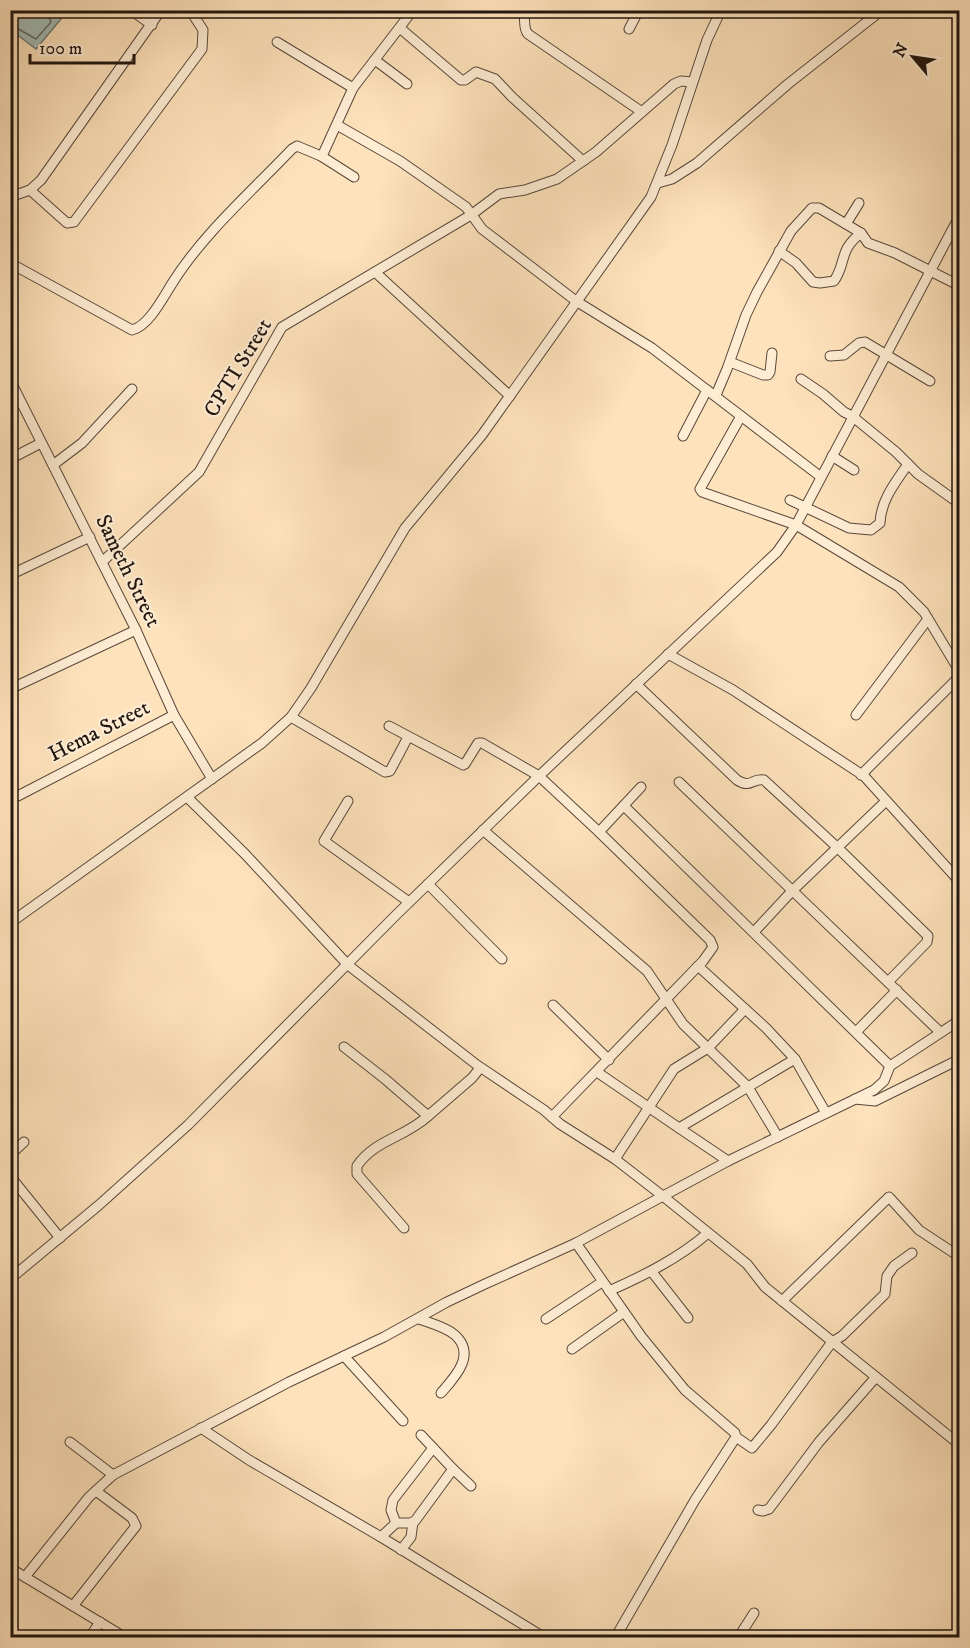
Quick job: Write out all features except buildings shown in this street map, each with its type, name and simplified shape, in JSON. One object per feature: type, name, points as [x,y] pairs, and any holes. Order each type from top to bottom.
[{"type":"street","points":[[131,10],[152,25]]},
{"type":"street","points":[[10,197],[30,190],[41,180],[161,10]]},
{"type":"street","points":[[30,190],[67,223],[75,222],[202,49],[204,37],[202,30],[190,10]]},
{"type":"street","points":[[321,156],[354,88],[401,29],[413,10]]},
{"type":"street","points":[[522,10],[525,16],[525,31],[528,34],[642,112]]},
{"type":"street","points":[[629,29],[639,10]]},
{"type":"street","points":[[10,923],[187,798],[262,743],[291,717],[311,688],[405,528],[482,435],[639,215],[658,183],[707,40],[721,10]]},
{"type":"street","points":[[658,183],[672,179],[698,163],[788,84],[882,10]]},
{"type":"street","points":[[401,29],[457,78],[465,80],[476,72],[495,79],[583,161]]},
{"type":"street","points":[[277,42],[354,88]]},
{"type":"street","points":[[375,60],[407,84]]},
{"type":"street","name":"CPTI Street","points":[[102,562],[199,472],[282,327],[471,214],[499,194],[525,190],[557,179],[583,161],[677,82],[692,82]]},
{"type":"street","points":[[337,125],[400,161],[466,207],[482,229],[576,301],[652,348],[821,477]]},
{"type":"street","points":[[10,263],[132,330],[139,328],[157,308],[188,258],[292,149],[301,146],[354,177]]},
{"type":"street","points":[[846,224],[859,204]]},
{"type":"street","points":[[683,436],[730,362],[751,303],[779,251],[791,231],[812,208],[819,208],[861,233],[868,243],[895,253],[960,286]]},
{"type":"street","points":[[10,1279],[188,1125],[483,830],[777,552],[796,525],[960,214]]},
{"type":"street","points":[[779,251],[796,263],[813,282],[820,284],[834,281],[845,251],[852,240],[861,233]]},
{"type":"street","points":[[375,272],[510,396]]},
{"type":"street","points":[[830,356],[844,354],[856,345],[865,342],[930,381]]},
{"type":"street","points":[[730,362],[768,375],[772,353]]},
{"type":"street","points":[[801,379],[852,416],[918,474],[960,504]]},
{"type":"street","name":"Sameth Street","points":[[10,380],[136,630],[174,714],[212,779]]},
{"type":"street","points":[[53,465],[82,443],[132,389]]},
{"type":"street","points":[[741,416],[700,489],[702,492],[796,525],[898,586],[928,619],[960,672]]},
{"type":"street","points":[[10,459],[41,443]]},
{"type":"street","points":[[832,456],[854,470]]},
{"type":"street","points":[[790,500],[849,528],[872,530],[880,523],[880,513],[885,499],[908,464]]},
{"type":"street","points":[[10,575],[90,537]]},
{"type":"street","points":[[856,715],[928,619]]},
{"type":"street","points":[[10,689],[136,630]]},
{"type":"street","points":[[668,654],[733,690],[861,775],[960,882]]},
{"type":"street","points":[[861,775],[960,676]]},
{"type":"street","points":[[636,684],[737,780],[749,784],[758,779],[764,780],[928,936],[927,942],[888,982]]},
{"type":"street","name":"Hema Street","points":[[10,800],[174,714]]},
{"type":"street","points":[[291,717],[385,772],[390,771],[408,737]]},
{"type":"street","points":[[388,726],[463,765],[478,743],[482,743],[539,776],[710,940],[713,947],[667,999],[552,1117]]},
{"type":"street","points":[[679,782],[940,1032]]},
{"type":"street","points":[[599,832],[641,787]]},
{"type":"street","points":[[187,798],[245,854],[348,965],[480,1068],[615,1160],[664,1197],[747,1264],[765,1287],[960,1445]]},
{"type":"street","points":[[348,801],[324,839],[325,843],[409,902]]},
{"type":"street","points":[[754,932],[792,891],[886,801]]},
{"type":"street","points":[[624,806],[891,1066]]},
{"type":"street","points":[[483,830],[647,970],[683,1024],[748,1087],[778,1137]]},
{"type":"street","points":[[428,884],[502,959]]},
{"type":"street","points":[[698,966],[766,1028],[795,1059],[826,1113]]},
{"type":"street","points":[[856,1031],[897,990]]},
{"type":"street","points":[[553,1005],[609,1060]]},
{"type":"street","points":[[615,1160],[674,1069],[708,1048],[746,1009]]},
{"type":"street","points":[[25,1577],[61,1531],[113,1475],[201,1428],[419,1319],[447,1302],[576,1243],[728,1161],[880,1086],[891,1066],[960,1020]]},
{"type":"street","points":[[344,1047],[428,1116]]},
{"type":"street","points":[[680,1128],[795,1059]]},
{"type":"street","points":[[855,1099],[875,1101],[960,1059]]},
{"type":"street","points":[[404,1228],[357,1174],[357,1166],[378,1145],[410,1130],[428,1116],[472,1078],[480,1068]]},
{"type":"street","points":[[597,1072],[728,1161]]},
{"type":"street","points":[[10,1155],[24,1142]]},
{"type":"street","points":[[10,1176],[60,1238]]},
{"type":"street","points":[[782,1300],[889,1197],[920,1230],[960,1257]]},
{"type":"street","points":[[609,1291],[652,1272],[694,1245],[708,1233]]},
{"type":"street","points":[[576,1243],[624,1312],[685,1390],[735,1433],[736,1437],[752,1448],[832,1342],[847,1331],[885,1294],[887,1276],[903,1258],[912,1253]]},
{"type":"street","points":[[652,1272],[688,1318]]},
{"type":"street","points":[[546,1319],[602,1282]]},
{"type":"street","points":[[572,1349],[624,1312]]},
{"type":"street","points":[[419,1319],[455,1335],[462,1350],[462,1368],[441,1393]]},
{"type":"street","points":[[344,1356],[403,1421]]},
{"type":"street","points":[[758,1510],[769,1509],[819,1442],[876,1377]]},
{"type":"street","points":[[201,1428],[249,1460],[381,1537],[545,1638]]},
{"type":"street","points":[[421,1435],[471,1486]]},
{"type":"street","points":[[615,1638],[736,1437]]},
{"type":"street","points":[[70,1442],[113,1475]]},
{"type":"street","points":[[396,1522],[391,1510],[393,1500],[433,1448]]},
{"type":"street","points":[[402,1550],[411,1537],[413,1522],[453,1469]]},
{"type":"street","points":[[73,1606],[136,1526],[132,1518],[96,1491]]},
{"type":"street","points":[[381,1537],[396,1522],[413,1522]]},
{"type":"street","points":[[10,1568],[126,1638]]},
{"type":"street","points":[[738,1638],[754,1613]]},
{"type":"street","points":[[89,1638],[100,1622]]},
{"type":"water","points":[[11,10],[48,11],[61,19],[36,49],[11,30]]}]
